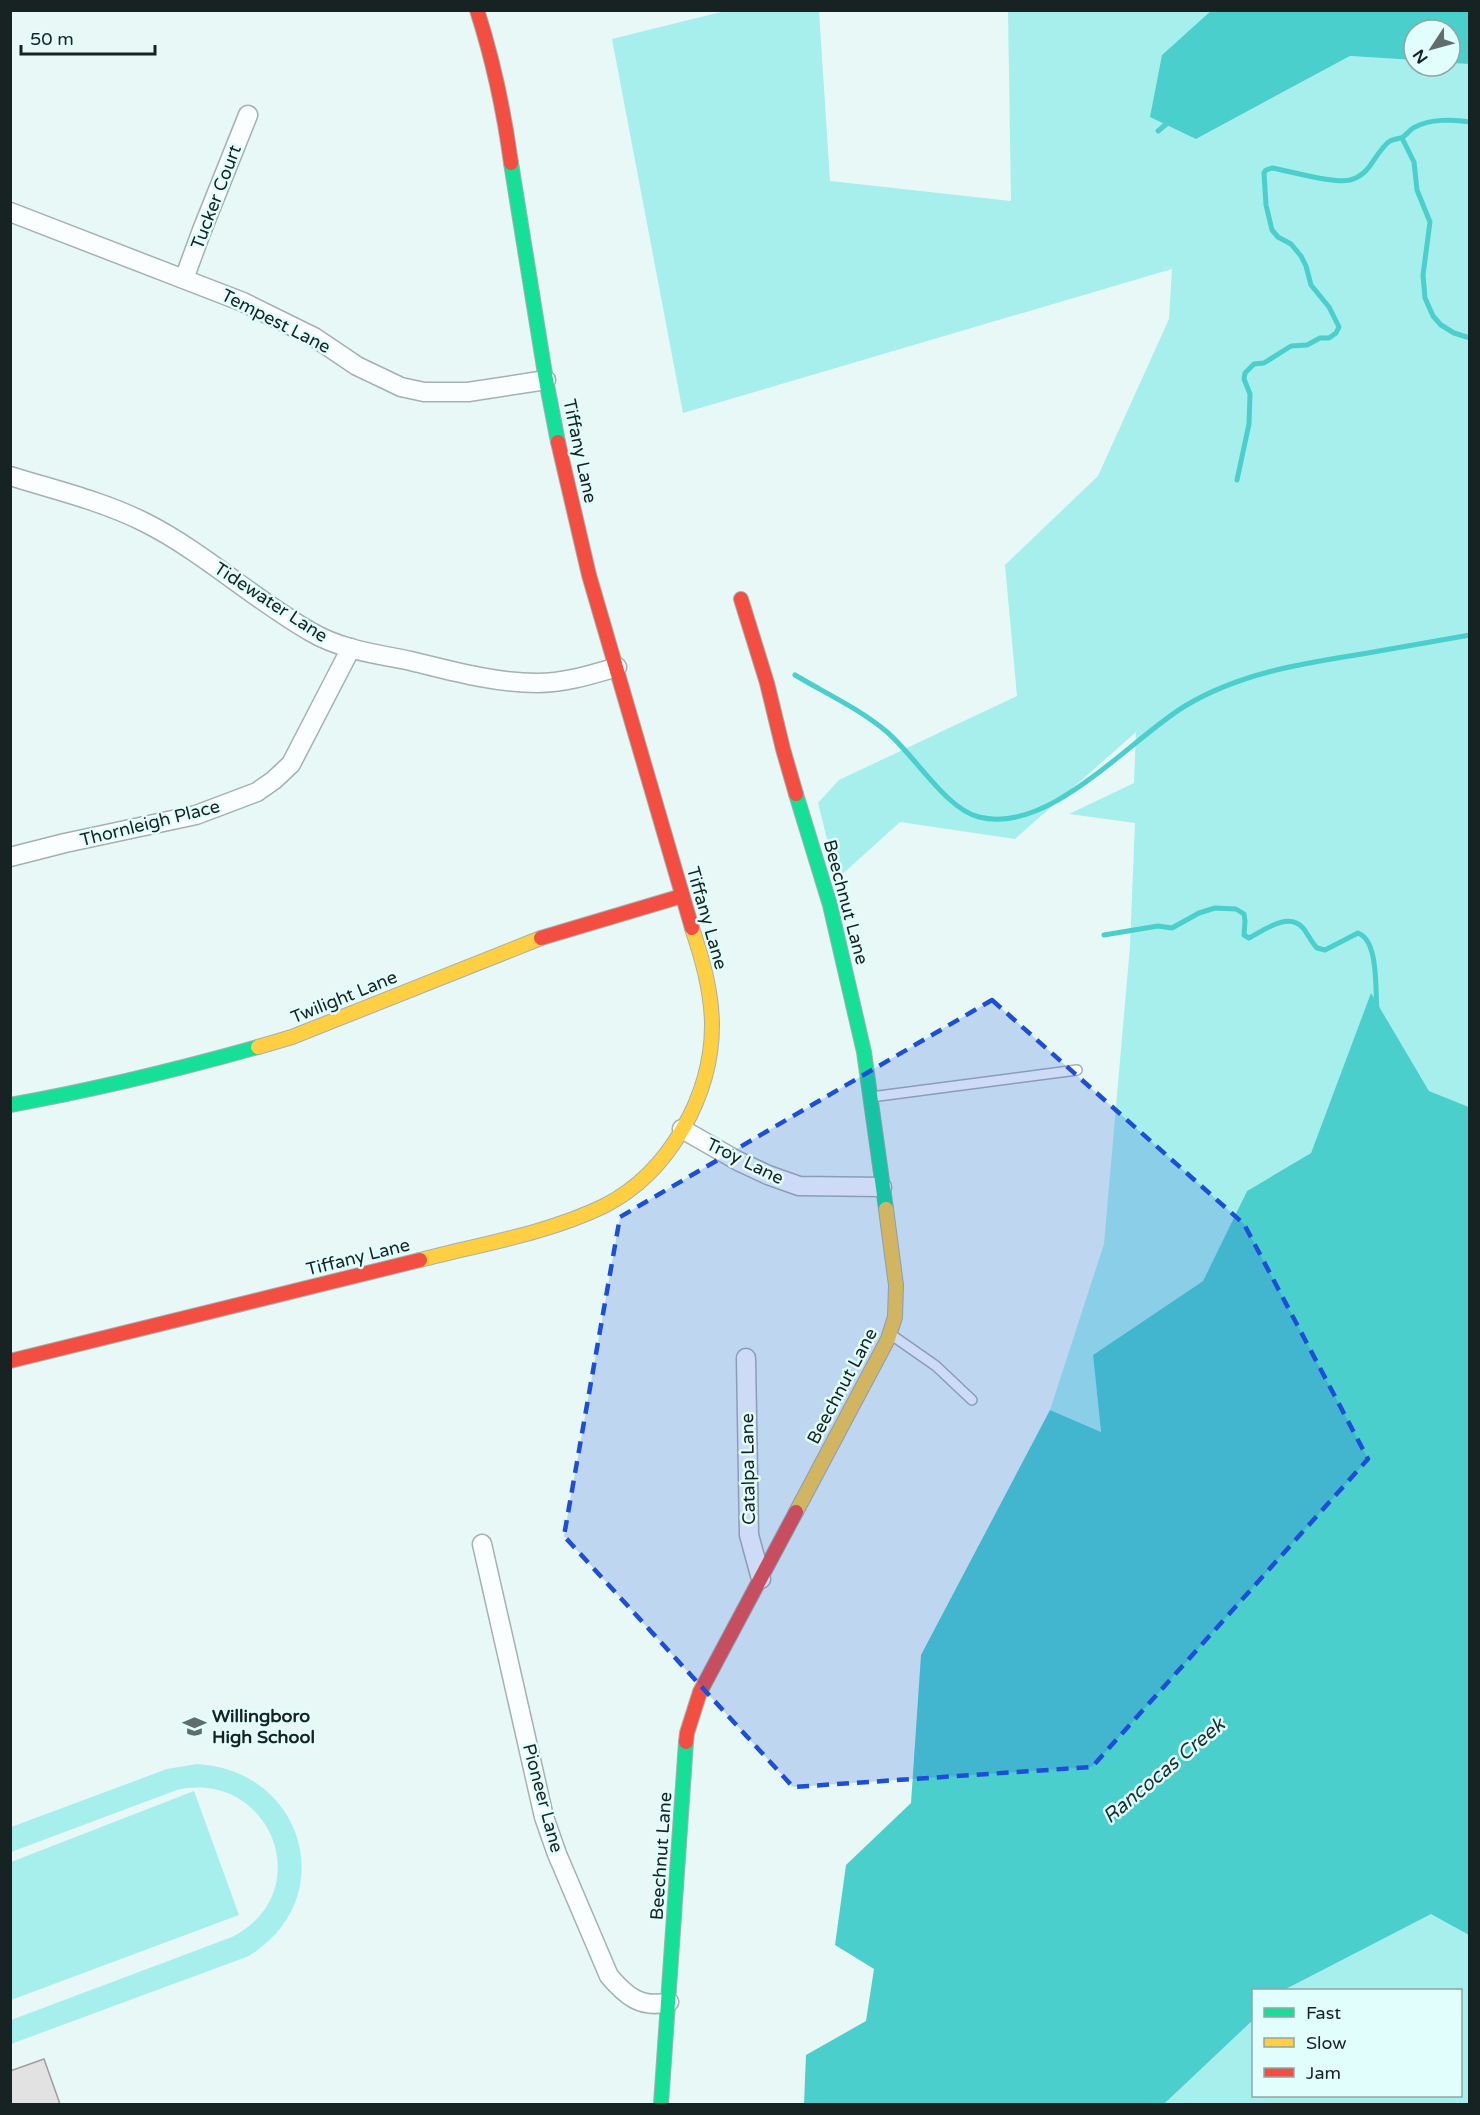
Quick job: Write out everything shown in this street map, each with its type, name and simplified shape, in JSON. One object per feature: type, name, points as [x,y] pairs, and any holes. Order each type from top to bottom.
[{"type":"street","name":"Tiffany Lane","points":[[10,1361],[189,1315],[331,1283],[575,1218],[603,1206],[651,1172],[670,1149],[699,1096],[707,1064],[711,1033],[711,1001],[696,937],[682,896],[589,575],[558,444],[515,192],[507,131],[487,41],[477,10]]},
{"type":"street","name":"Tucker Court","points":[[184,279],[248,115]]},
{"type":"street","name":"Tempest Lane","points":[[10,212],[251,305],[314,338],[357,366],[401,387],[424,392],[468,392],[546,380]]},
{"type":"street","name":"Tidewater Lane","points":[[11,478],[90,501],[143,521],[192,550],[304,628],[330,642],[471,675],[515,682],[572,680],[617,667]]},
{"type":"street","name":"Beechnut Lane","points":[[659,2102],[669,2002],[687,1733],[700,1692],[890,1334],[895,1317],[896,1286],[871,1097],[857,1018],[836,926],[741,599]]},
{"type":"street","name":"Thornleigh Place","points":[[10,857],[196,815],[257,792],[291,764],[351,648]]},
{"type":"street","name":"Twilight Lane","points":[[10,1105],[62,1096],[139,1078],[283,1040],[533,940],[682,896]]},
{"type":"street","name":"Troy Lane","points":[[682,1129],[738,1161],[799,1186],[882,1187]]},
{"type":"street","name":"Catalpa Lane","points":[[746,1358],[749,1534],[761,1579]]},
{"type":"street","name":"Pioneer Lane","points":[[482,1544],[544,1817],[556,1854],[609,1976],[620,1989],[643,2003],[655,2006],[669,2002]]},
{"type":"lane","points":[[871,1097],[1077,1070]]},
{"type":"lane","points":[[890,1334],[936,1366],[972,1400]]},
{"type":"highlighted area","points":[[992,1000],[1244,1224],[1368,1459],[1092,1767],[793,1787],[564,1536],[620,1217]]},
{"type":"shaded area","points":[[725,11],[819,11],[830,181],[1011,201],[1008,11],[1212,11],[1162,55],[1196,139],[1350,56],[1402,59],[1402,78],[1462,78],[1462,64],[1469,64],[1469,1107],[1429,1091],[1371,994],[1311,1153],[1247,1191],[1203,1281],[1093,1355],[1101,1432],[1050,1410],[1104,1244],[1130,946],[1135,823],[1069,814],[1134,783],[1136,732],[1015,839],[900,822],[837,879],[818,803],[839,780],[1017,696],[1005,565],[1098,476],[1169,319],[1172,269],[683,413],[612,39]]},
{"type":"shaded area","points":[[197,1764],[234,1772],[263,1788],[285,1812],[298,1840],[302,1871],[295,1902],[278,1931],[249,1956],[11,2044],[11,2020],[232,1937],[259,1917],[274,1892],[278,1865],[272,1839],[258,1815],[237,1798],[210,1788],[177,1790],[11,1852],[11,1827],[167,1769]]},
{"type":"shaded area","points":[[194,1791],[239,1915],[11,2000],[11,1862]]},
{"type":"shaded area","points":[[1431,1913],[1469,1935],[1469,2104],[1164,2104],[1252,2021],[1252,2097],[1462,2097],[1462,1989],[1286,1989]]},
{"type":"water","points":[[1212,10],[1469,11],[1469,64],[1462,64],[1462,18],[1402,18],[1402,59],[1350,56],[1196,139],[1150,117],[1162,55]]},
{"type":"water","name":"Rancocas Creek","points":[[1371,993],[1429,1091],[1469,1107],[1469,1935],[1431,1914],[1286,1989],[1252,1989],[1252,2021],[1164,2104],[804,2104],[806,2055],[866,2021],[874,1969],[835,1945],[846,1865],[911,1803],[921,1655],[1050,1410],[1101,1432],[1093,1355],[1203,1281],[1247,1191],[1311,1153]]},
{"type":"building","points":[[44,2059],[60,2104],[10,2104],[10,2071]]},
{"type":"waterway","points":[[1237,480],[1249,424],[1250,394],[1244,379],[1245,373],[1254,364],[1264,363],[1291,346],[1307,345],[1320,338],[1329,338],[1336,333],[1339,327],[1329,307],[1311,285],[1301,256],[1291,244],[1278,237],[1272,230],[1266,205],[1264,173],[1272,168],[1323,179],[1350,180],[1361,175],[1388,142],[1403,137],[1415,127],[1442,120],[1470,122]]},
{"type":"waterway","points":[[1158,131],[1170,121]]},
{"type":"waterway","points":[[1402,138],[1414,162],[1417,190],[1430,222],[1423,275],[1425,298],[1433,316],[1441,325],[1454,333],[1470,338]]},
{"type":"waterway","points":[[795,675],[854,709],[887,732],[955,804],[979,817],[1006,819],[1033,812],[1060,799],[1114,761],[1163,721],[1185,706],[1227,685],[1293,666],[1470,635]]},
{"type":"waterway","points":[[1104,935],[1158,926],[1172,928],[1199,913],[1215,908],[1236,909],[1244,914],[1244,935],[1249,938],[1268,927],[1290,921],[1303,928],[1317,948],[1325,950],[1358,933],[1370,945],[1373,955],[1377,1009]]},
{"type":"traffic: fast","points":[[511,163],[558,442]]},
{"type":"traffic: fast","points":[[796,794],[830,905],[864,1052],[886,1209]]},
{"type":"traffic: fast","points":[[10,1105],[135,1079],[258,1047]]},
{"type":"traffic: fast","points":[[661,2104],[686,1742]]},
{"type":"traffic: slow","points":[[420,1260],[513,1238],[582,1216],[627,1192],[667,1153],[683,1129],[695,1104],[705,1077],[710,1050],[712,1022],[710,998],[692,928]]},
{"type":"traffic: slow","points":[[258,1047],[292,1037],[541,938]]},
{"type":"traffic: slow","points":[[796,1512],[888,1339],[895,1317],[896,1285],[886,1209]]},
{"type":"traffic: jam","points":[[477,10],[497,86],[511,163]]},
{"type":"traffic: jam","points":[[558,442],[589,575],[692,928]]},
{"type":"traffic: jam","points":[[741,599],[767,683],[796,794]]},
{"type":"traffic: jam","points":[[541,938],[682,896]]},
{"type":"traffic: jam","points":[[10,1361],[420,1260]]},
{"type":"traffic: jam","points":[[686,1742],[700,1692],[796,1512]]},
{"type":"place","name":"Willingboro High School","points":[[194,1726]]}]
